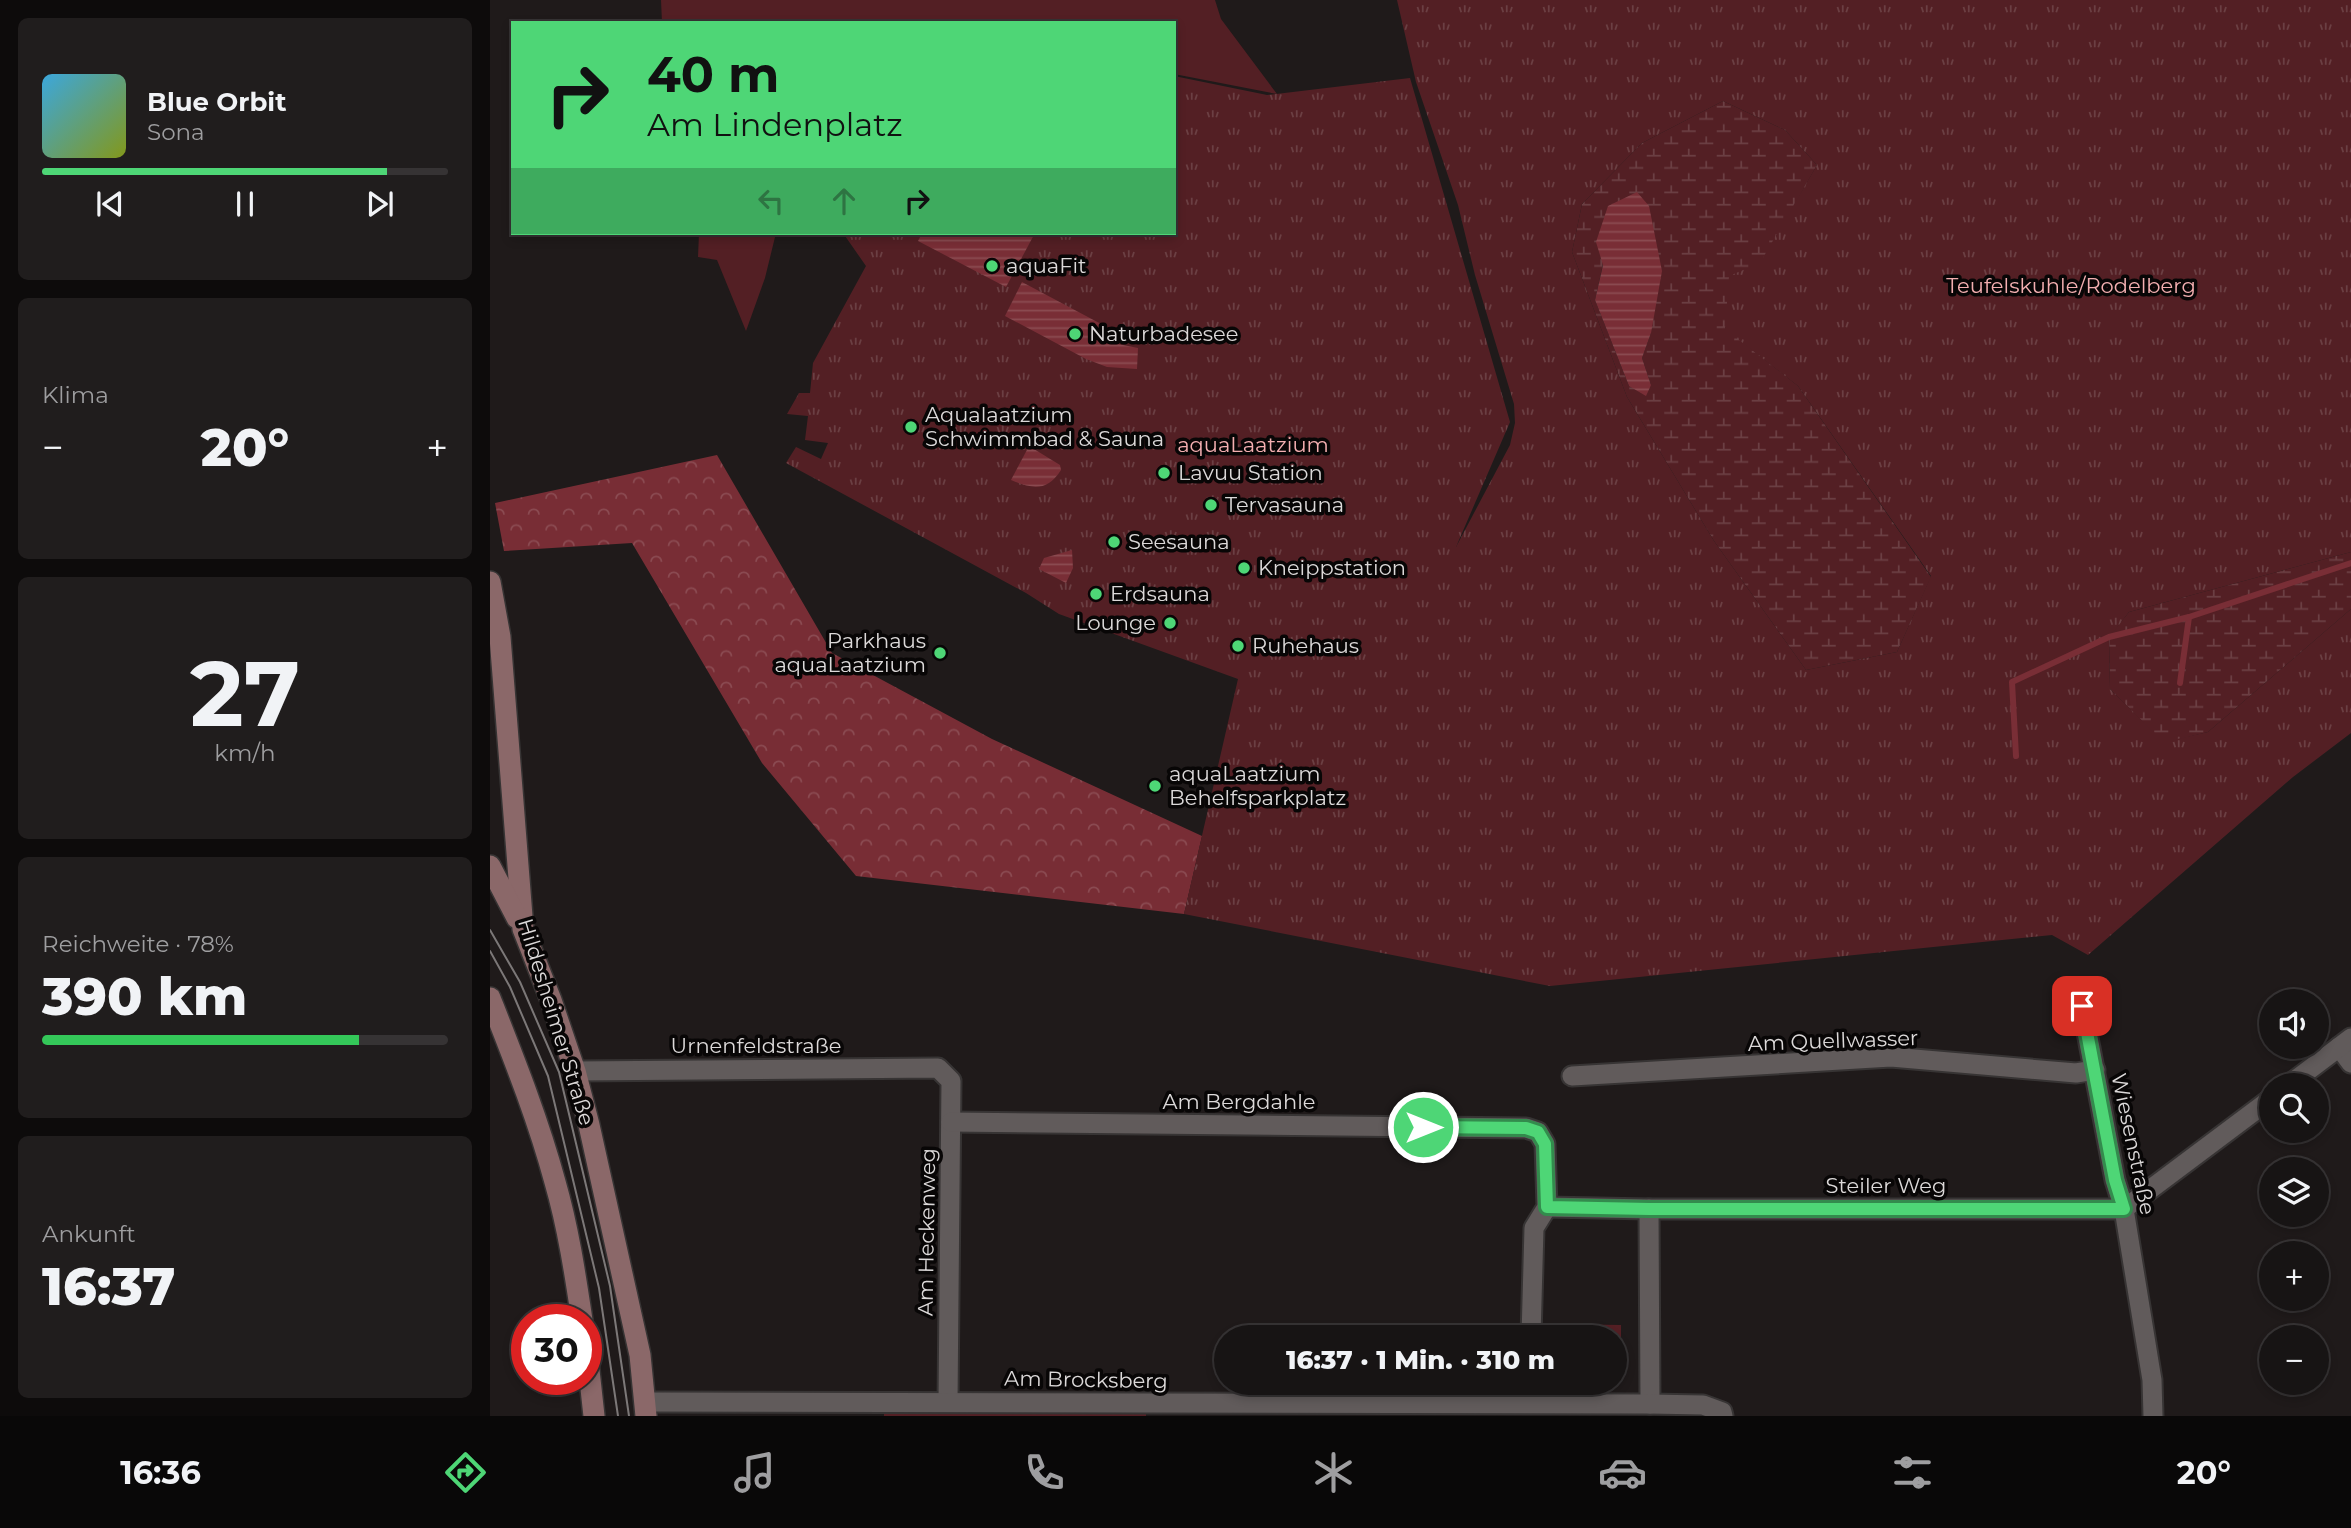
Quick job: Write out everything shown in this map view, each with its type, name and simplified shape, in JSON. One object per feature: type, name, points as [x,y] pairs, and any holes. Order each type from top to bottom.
[{"type":"main road","name":"Hildesheimer Straße","points":[[490,582],[500,637],[523,929],[575,1071],[632,1316],[640,1355],[645,1409]]},
{"type":"main road","points":[[490,866],[523,929]]},
{"type":"main road","points":[[490,998],[540,1127],[556,1184],[579,1304]]},
{"type":"main road","points":[[592,1395],[594,1416]]},
{"type":"street","name":"Wiesenstraße","points":[[2082,1006],[2115,1180],[2124,1209],[2151,1380],[2153,1416]]},
{"type":"street","points":[[2305,1073],[2345,1042],[2351,1063]]},
{"type":"street","name":"Am Quellwasser","points":[[1572,1076],[1891,1057],[2076,1073],[2095,1070]]},
{"type":"street","name":"Urnenfeldstraße","points":[[575,1071],[939,1068]]},
{"type":"street","name":"Am Heckenweg","points":[[939,1068],[951,1081],[948,1402]]},
{"type":"street","points":[[2124,1209],[2259,1108]]},
{"type":"street","name":"Am Bergdahle","points":[[951,1122],[1526,1128],[1538,1132],[1545,1144],[1547,1207]]},
{"type":"street","points":[[1531,1325],[1534,1228],[1547,1207]]},
{"type":"street","name":"Steiler Weg","points":[[1547,1207],[2124,1209]]},
{"type":"street","points":[[1649,1209],[1650,1404]]},
{"type":"street","name":"Am Brocksberg","points":[[645,1409],[948,1402],[1166,1410],[1527,1409],[1650,1404],[1703,1405],[1722,1412],[1723,1416]]},
{"type":"green space","points":[[661,0],[1215,0],[1221,19],[1277,94],[1176,74],[1176,21],[662,21]]},
{"type":"green space","name":"Teufelskuhle/Rodelberg","points":[[1397,0],[2351,0],[2351,552],[2129,612],[2109,638],[2110,689],[2164,742],[2208,732],[2351,609],[2351,733],[2293,777],[2088,955],[2052,935],[1550,986],[1184,914],[1238,679],[1059,614],[1026,593],[786,463],[796,447],[821,459],[828,443],[805,440],[808,416],[787,414],[799,393],[810,393],[813,363],[866,266],[844,235],[1176,235],[1176,76],[1267,95],[1410,78],[1510,422],[1456,547],[1510,445],[1515,423],[1514,404],[1475,275],[1458,205],[1416,82]],"holes":[[[1723,101],[1785,130],[1817,165],[1760,263],[1729,276],[1725,329],[1798,386],[1931,576],[1897,652],[1806,670],[1714,541],[1627,397],[1572,252],[1582,204],[1642,143]]]},
{"type":"green space","points":[[1723,101],[1785,130],[1817,165],[1725,328],[1798,386],[1931,577],[1897,652],[1806,670],[1714,541],[1627,397],[1572,252],[1582,204],[1642,143]],"holes":[[[1603,264],[1651,333],[1642,358],[1651,385],[1629,386],[1595,300]]]},
{"type":"green space","points":[[699,235],[776,235],[765,278],[746,331],[717,260],[698,257]]},
{"type":"green space","points":[[717,455],[832,653],[992,739],[1202,836],[1184,914],[856,876],[762,763],[632,543],[504,551],[495,503]]},
{"type":"green space","points":[[2351,552],[2351,609],[2208,732],[2164,743],[2110,689],[2109,637],[2129,612]]},
{"type":"green space","points":[[884,1402],[1146,1404],[1146,1416],[884,1416]]},
{"type":"shaded area","points":[[1637,192],[1649,206],[1662,271],[1651,333],[1642,358],[1651,385],[1646,396],[1629,386],[1595,300],[1603,265],[1596,242],[1608,206]]},
{"type":"shaded area","name":"aquaFit","points":[[921,235],[1034,235],[1006,287],[918,241]]},
{"type":"shaded area","name":"Naturbadesee","points":[[1022,282],[1103,325],[1118,344],[1138,348],[1137,369],[1107,367],[1086,359],[1005,316]]},
{"type":"shaded area","points":[[1029,446],[1060,465],[1061,470],[1056,477],[1039,487],[1011,480]]},
{"type":"shaded area","points":[[1072,550],[1073,568],[1066,583],[1039,569],[1044,558]]},
{"type":"waterway","points":[[2016,756],[2012,682],[2109,637],[2189,617],[2351,563]]},
{"type":"waterway","points":[[2180,683],[2189,617]]},
{"type":"tram line","points":[[490,930],[520,982],[559,1072],[610,1286],[629,1416]]},
{"type":"tram line","points":[[490,951],[510,987],[548,1076],[599,1288],[618,1416]]},
{"type":"place","name":"aquaFit","points":[[992,266]]},
{"type":"place","name":"Naturbadesee","points":[[1075,334]]},
{"type":"place","name":"Aqualaatzium Schwimmbad & Sauna","points":[[911,427]]},
{"type":"place","name":"Lavuu Station","points":[[1164,473]]},
{"type":"place","name":"Tervasauna","points":[[1211,505]]},
{"type":"place","name":"Seesauna","points":[[1114,542]]},
{"type":"place","name":"Kneippstation","points":[[1244,568]]},
{"type":"place","name":"Erdsauna","points":[[1096,594]]},
{"type":"place","name":"Lounge","points":[[1170,623]]},
{"type":"place","name":"Ruhehaus","points":[[1238,646]]},
{"type":"place","name":"Parkhaus aquaLaatzium","points":[[940,653]]},
{"type":"place","name":"aquaLaatzium Behelfsparkplatz","points":[[1155,786]]},
{"type":"route","points":[[1423,1127],[1526,1128],[1538,1132],[1545,1144],[1547,1207],[2124,1209],[2115,1180],[2082,1006]]},
{"type":"park label","name":"aquaLaatzium","points":[[1253,445]]}]
